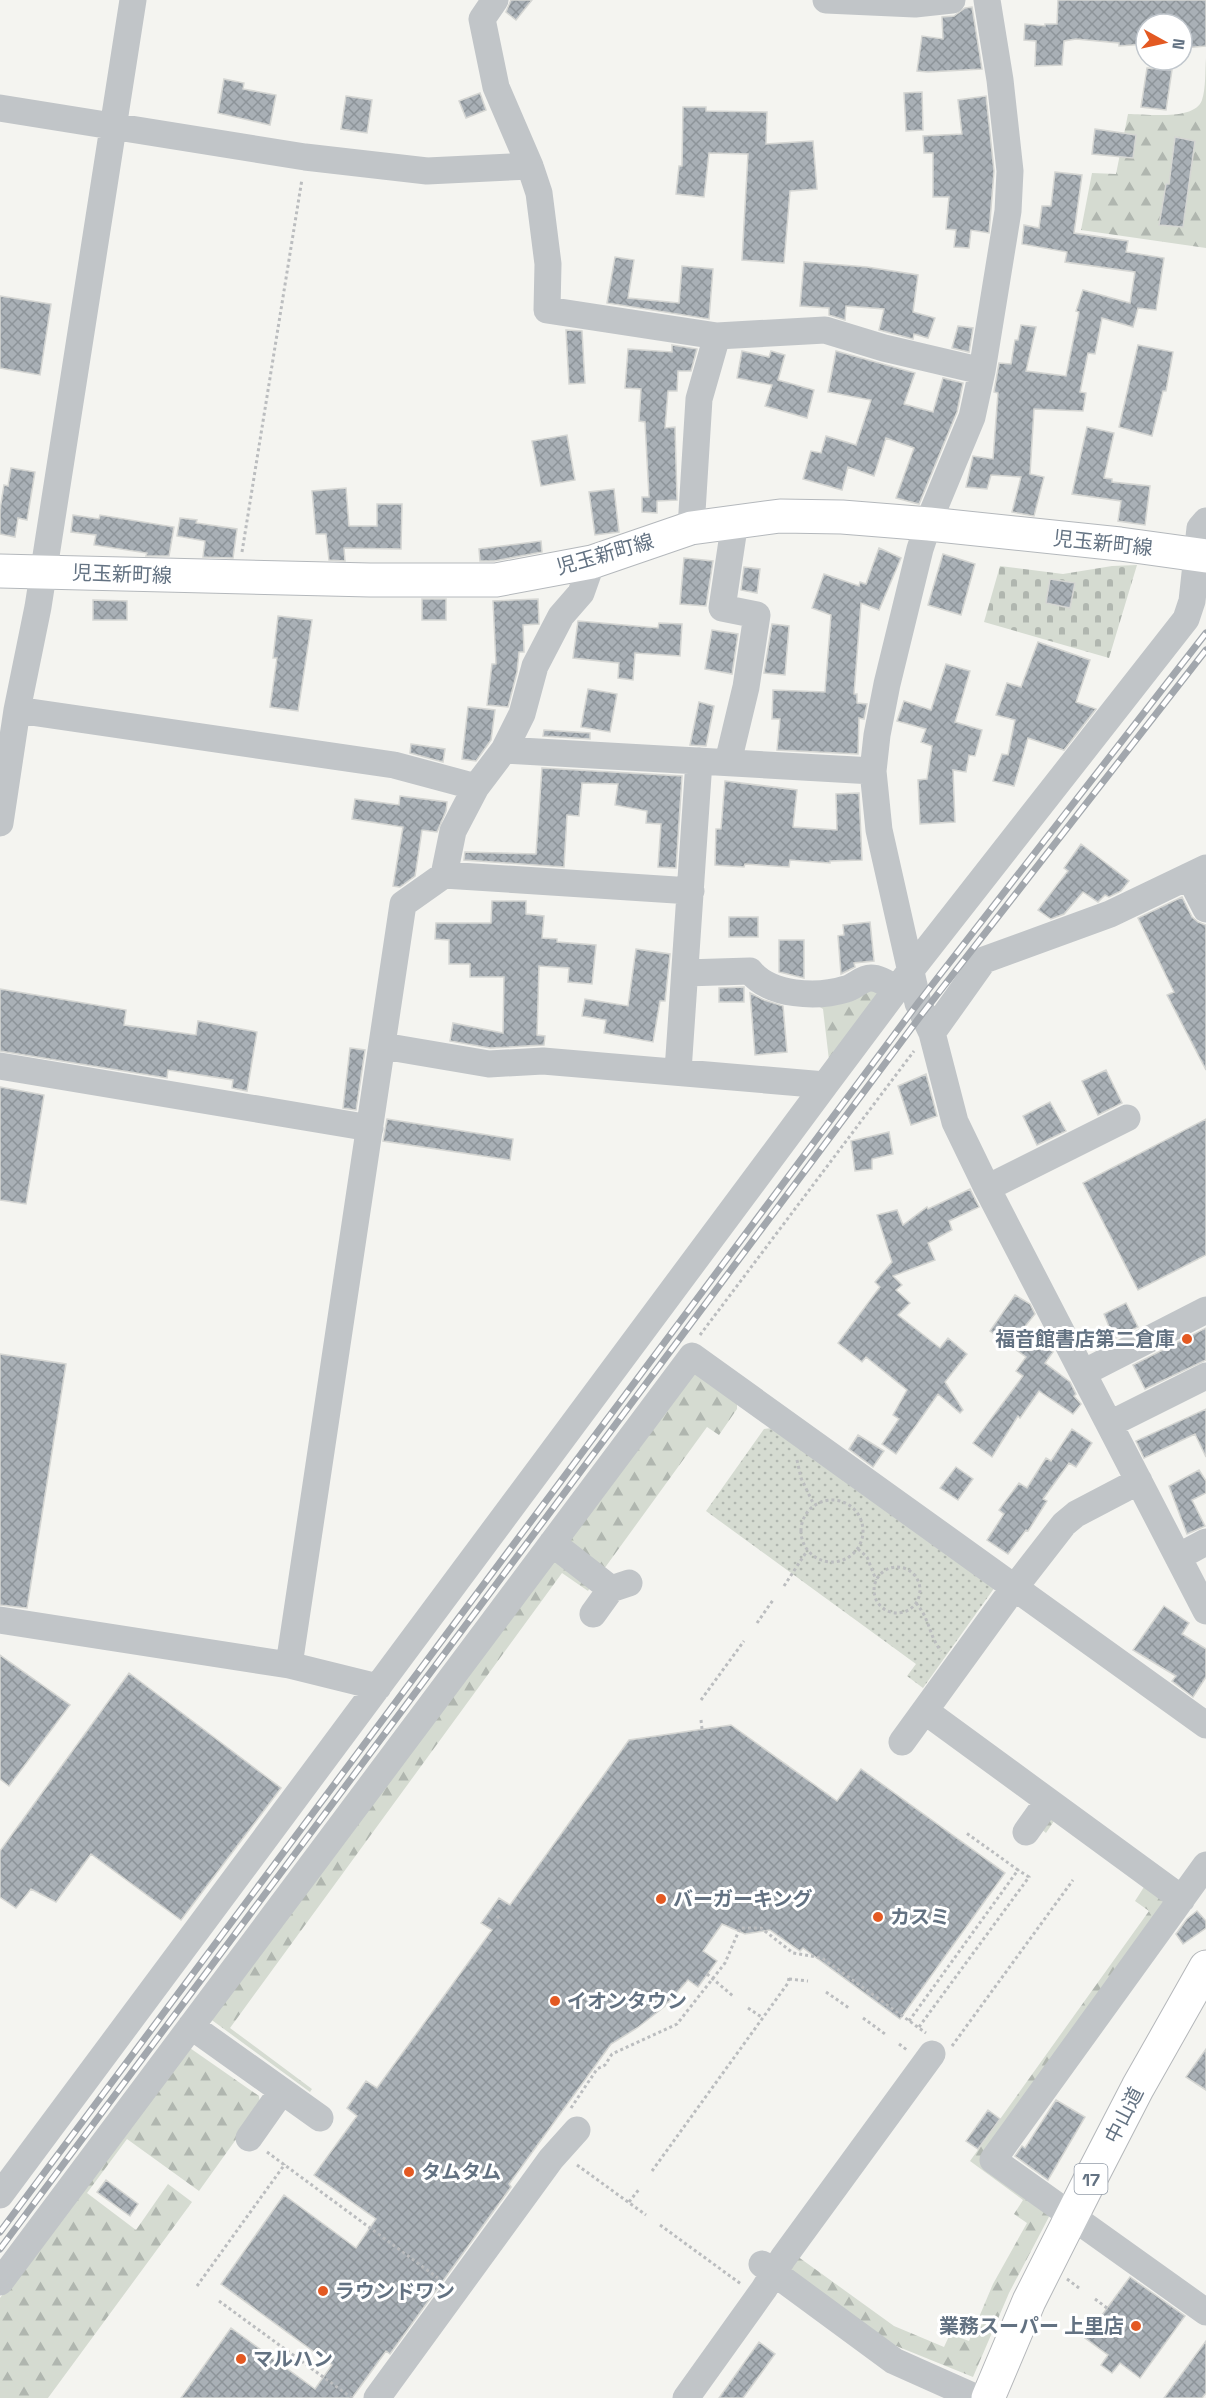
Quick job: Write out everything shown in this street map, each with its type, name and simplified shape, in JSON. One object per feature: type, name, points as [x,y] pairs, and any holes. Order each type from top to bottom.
[{"type":"main road","name":"児玉新町線","points":[[0,571],[496,580],[592,562],[691,528],[780,516],[819,516],[929,524],[1201,555]]},
{"type":"main road","name":"中山道","points":[[988,2398],[1029,2301],[1138,2087],[1206,1967]]},
{"type":"street","points":[[0,823],[17,710],[38,607],[133,0]]},
{"type":"street","points":[[495,0],[482,20],[496,87],[530,166],[539,193],[548,264],[547,310],[717,336],[825,330],[884,348],[982,371]]},
{"type":"street","points":[[826,0],[915,4],[952,0]]},
{"type":"street","points":[[987,0],[1000,80],[1010,171],[1008,211],[982,371],[972,417],[929,524],[887,684],[873,771],[879,830],[904,979],[932,1033],[956,1122],[987,1188],[1206,1611]]},
{"type":"street","points":[[0,108],[305,157],[427,171],[530,166]]},
{"type":"street","points":[[691,528],[699,399],[717,336]]},
{"type":"street","points":[[728,762],[746,687],[758,615],[722,608],[735,521]]},
{"type":"street","points":[[0,2195],[904,979],[1186,619],[1201,555],[1200,528],[1206,521]]},
{"type":"street","points":[[444,875],[453,831],[476,787],[504,750],[522,714],[536,666],[561,616],[581,593],[592,562]]},
{"type":"street","points":[[17,710],[394,765],[476,787]]},
{"type":"street","points":[[504,750],[873,771]]},
{"type":"street","points":[[678,1071],[699,761]]},
{"type":"street","points":[[932,1033],[984,960],[1110,914],[1198,872],[1206,909]]},
{"type":"street","points":[[289,1665],[404,904],[444,875],[691,891]]},
{"type":"street","points":[[685,973],[750,971],[758,981],[768,986],[796,993],[848,989],[862,980],[871,978],[904,979]]},
{"type":"street","points":[[383,1046],[489,1064],[543,1061],[825,1085]]},
{"type":"street","points":[[0,1066],[370,1128]]},
{"type":"street","points":[[987,1188],[1126,1118]]},
{"type":"street","points":[[1083,1373],[1206,1310]]},
{"type":"street","points":[[0,2282],[692,1356],[1206,1725]]},
{"type":"street","points":[[1110,1424],[1206,1376]]},
{"type":"street","points":[[902,1742],[1015,1589],[1070,1519],[1139,1480]]},
{"type":"street","points":[[1178,1557],[1206,1542]]},
{"type":"street","points":[[552,1544],[620,1586],[593,1614]]},
{"type":"street","points":[[0,1620],[289,1665],[378,1687]]},
{"type":"street","points":[[925,1711],[1182,1899]]},
{"type":"street","points":[[1026,1832],[1048,1801]]},
{"type":"street","points":[[1206,1865],[993,2160],[1206,2312]]},
{"type":"street","points":[[191,2026],[320,2118]]},
{"type":"street","points":[[686,2398],[761,2274],[923,2048]]},
{"type":"street","points":[[249,2138],[282,2091]]},
{"type":"street","points":[[377,2398],[551,2159],[573,2121]]},
{"type":"street","points":[[761,2274],[894,2361],[977,2398]]},
{"type":"path","points":[[237,577],[305,157]]},
{"type":"path","points":[[692,1356],[693,1344],[923,1038],[932,1033]]},
{"type":"path","points":[[797,1453],[801,1478],[814,1505]]},
{"type":"path","points":[[832,1500],[850,1505],[857,1512],[863,1530],[862,1540],[858,1549],[848,1558],[833,1563],[819,1560],[807,1551],[803,1542],[802,1522],[814,1505],[832,1500]]},
{"type":"path","points":[[858,1549],[867,1557],[876,1580]]},
{"type":"path","points":[[783,1587],[807,1551]]},
{"type":"path","points":[[894,1567],[909,1570],[915,1575],[920,1589],[915,1603],[904,1612],[897,1613],[883,1608],[874,1595],[876,1580],[881,1573],[894,1567]]},
{"type":"path","points":[[757,1623],[773,1600]]},
{"type":"path","points":[[915,1603],[927,1618],[936,1644],[948,1657]]},
{"type":"path","points":[[700,1700],[744,1641]]},
{"type":"path","points":[[701,1720],[702,1729]]},
{"type":"path","points":[[918,2028],[1029,1877],[965,1832]]},
{"type":"path","points":[[909,2021],[1018,1870]]},
{"type":"path","points":[[573,2121],[572,2103],[597,2069],[604,2065],[612,2054],[677,2024],[714,1979],[732,1951],[740,1928],[761,1928],[793,1955],[822,1958],[928,2035],[923,2048],[899,2044]]},
{"type":"path","points":[[707,1974],[733,1996]]},
{"type":"path","points":[[652,2171],[788,1983],[789,1978],[808,1982]]},
{"type":"path","points":[[826,1992],[849,2008]]},
{"type":"path","points":[[748,2008],[763,2018]]},
{"type":"path","points":[[862,2018],[885,2034]]},
{"type":"path","points":[[576,2163],[646,2215]]},
{"type":"path","points":[[197,2286],[285,2164],[444,2282]]},
{"type":"path","points":[[629,2202],[639,2188]]},
{"type":"path","points":[[660,2225],[745,2286],[761,2274]]},
{"type":"path","points":[[1061,2275],[1079,2288]]},
{"type":"path","points":[[1095,2299],[1107,2308]]},
{"type":"path","points":[[219,2301],[352,2398]]},
{"type":"green space","points":[[1206,58],[1206,248],[1081,230],[1092,173],[1116,174],[1128,114],[1180,114],[1198,107],[1204,90]]},
{"type":"green space","points":[[1137,565],[1109,658],[984,622],[1000,566],[1063,574],[1112,566]]},
{"type":"green space","points":[[897,989],[831,1077],[823,1009],[797,993]]},
{"type":"green space","points":[[699,1374],[737,1402],[737,1409],[719,1435],[707,1427],[604,1569],[567,1542],[686,1376]]},
{"type":"green space","points":[[772,1428],[995,1587],[923,1688],[907,1676],[916,1664],[706,1511],[764,1429]]},
{"type":"green space","points":[[555,1559],[591,1586],[588,1591],[562,1573],[230,2028],[312,2089],[310,2092],[209,2018]]},
{"type":"green space","points":[[1053,1811],[1172,1898],[984,2159],[1052,2211],[1009,2293],[973,2377],[884,2341],[794,2275],[791,2269],[797,2256],[894,2326],[944,2347],[950,2334],[969,2341],[993,2284],[1027,2223],[1014,2214],[1023,2200],[970,2161],[1149,1911],[1135,1901],[1144,1887],[1054,1821],[1046,1833],[1040,1828]]},
{"type":"green space","points":[[187,2046],[259,2096],[260,2106],[199,2191],[127,2139],[87,2193],[136,2230],[168,2184],[192,2202],[48,2398],[0,2398],[0,2298]]},
{"type":"building","points":[[511,0],[532,0],[516,20],[506,12]]},
{"type":"building","points":[[1058,0],[1206,0],[1206,46],[1194,47],[1194,12],[1134,12],[1134,45],[1119,46],[1119,43],[1076,39],[1064,41],[1062,65],[1035,66],[1036,41],[1024,40],[1025,24],[1045,26],[1045,24],[1057,24]]},
{"type":"building","points":[[972,7],[982,69],[917,71],[922,36],[943,39],[942,17],[954,16],[965,8]]},
{"type":"building","points":[[1146,72],[1172,72],[1166,110],[1141,107]]},
{"type":"building","points":[[224,79],[244,83],[243,89],[276,95],[270,125],[218,113]]},
{"type":"building","points":[[922,92],[923,130],[906,131],[904,93]]},
{"type":"building","points":[[480,93],[486,110],[466,118],[459,101]]},
{"type":"building","points":[[346,96],[372,100],[367,133],[341,129]]},
{"type":"building","points":[[986,96],[994,171],[989,233],[971,230],[969,248],[954,247],[956,230],[946,229],[949,197],[933,197],[933,153],[924,153],[923,136],[962,134],[958,100]]},
{"type":"building","points":[[683,107],[706,107],[706,111],[767,112],[766,144],[813,141],[817,189],[790,191],[784,263],[742,260],[748,154],[709,153],[704,197],[676,194],[679,166],[682,166]]},
{"type":"building","points":[[1095,129],[1136,135],[1133,158],[1092,154]]},
{"type":"building","points":[[1175,137],[1195,141],[1183,227],[1159,225],[1166,184],[1169,184]]},
{"type":"building","points":[[1055,172],[1082,175],[1074,233],[1128,241],[1126,252],[1164,258],[1156,310],[1138,308],[1133,327],[1102,318],[1095,354],[1088,353],[1080,392],[1086,393],[1083,411],[1034,409],[1030,474],[1044,477],[1034,516],[1012,512],[1021,477],[991,475],[987,489],[966,487],[973,456],[993,459],[998,393],[994,392],[999,363],[1011,364],[1015,340],[1018,340],[1021,325],[1036,327],[1026,371],[1066,376],[1079,312],[1076,311],[1083,290],[1130,303],[1135,272],[1065,262],[1067,252],[1022,244],[1024,225],[1039,228],[1042,206],[1051,206]]},
{"type":"building","points":[[615,257],[634,260],[628,298],[679,303],[682,266],[713,269],[709,319],[607,303]]},
{"type":"building","points":[[804,262],[867,267],[918,275],[913,312],[935,318],[928,338],[914,334],[913,339],[879,330],[884,309],[846,306],[845,320],[829,315],[829,308],[800,306]]},
{"type":"building","points":[[0,296],[51,304],[40,375],[0,368]]},
{"type":"building","points":[[958,326],[973,328],[969,352],[952,348]]},
{"type":"building","points":[[566,330],[582,331],[585,383],[569,384]]},
{"type":"building","points":[[672,345],[697,349],[691,371],[678,371],[677,391],[668,391],[665,428],[675,427],[677,500],[657,501],[657,513],[642,512],[642,497],[649,497],[645,422],[639,421],[641,389],[625,388],[628,349],[672,352]]},
{"type":"building","points":[[1138,345],[1173,352],[1166,391],[1163,391],[1152,436],[1119,427]]},
{"type":"building","points":[[742,351],[769,357],[771,351],[785,355],[778,380],[814,390],[807,418],[765,406],[772,385],[737,378]]},
{"type":"building","points":[[836,351],[915,373],[904,404],[933,412],[943,378],[963,383],[957,412],[919,504],[896,498],[914,448],[886,438],[874,476],[848,467],[842,490],[803,479],[811,451],[821,453],[826,436],[856,445],[871,400],[828,392]]},
{"type":"building","points":[[1087,427],[1114,433],[1104,478],[1112,479],[1112,482],[1150,486],[1145,525],[1118,521],[1121,501],[1072,494]]},
{"type":"building","points":[[567,435],[575,480],[541,486],[532,441]]},
{"type":"building","points":[[11,468],[35,472],[27,520],[18,518],[15,537],[0,534],[0,510],[4,485],[8,486]]},
{"type":"building","points":[[346,488],[349,526],[377,526],[377,504],[402,504],[401,549],[344,548],[345,561],[329,560],[326,534],[316,534],[312,491]]},
{"type":"building","points":[[614,489],[619,532],[595,535],[589,492]]},
{"type":"building","points":[[73,515],[99,519],[100,515],[174,527],[169,556],[146,556],[147,553],[94,545],[96,535],[71,532]]},
{"type":"building","points":[[180,518],[197,520],[196,523],[237,529],[233,558],[203,557],[205,541],[177,536]]},
{"type":"building","points":[[541,541],[542,552],[494,561],[480,561],[479,549]]},
{"type":"building","points":[[879,548],[901,558],[879,610],[861,603],[854,694],[857,694],[857,703],[867,704],[864,719],[859,718],[858,754],[777,750],[780,719],[772,719],[773,690],[825,692],[831,615],[812,608],[824,574],[859,586],[860,582],[866,584]]},
{"type":"building","points":[[943,554],[975,564],[961,615],[928,605]]},
{"type":"building","points":[[684,558],[713,561],[706,606],[680,604]]},
{"type":"building","points":[[744,567],[760,569],[757,593],[741,590]]},
{"type":"building","points":[[1050,579],[1075,583],[1070,608],[1046,603]]},
{"type":"building","points":[[422,599],[446,599],[446,620],[422,620]]},
{"type":"building","points":[[538,599],[539,624],[523,625],[524,652],[519,652],[517,672],[508,707],[487,705],[492,664],[496,664],[493,601]]},
{"type":"building","points":[[93,600],[127,601],[127,620],[93,620]]},
{"type":"building","points":[[278,616],[312,620],[298,711],[270,707],[277,658],[273,658]]},
{"type":"building","points":[[578,621],[658,628],[659,623],[682,624],[680,656],[635,653],[633,680],[618,678],[619,663],[573,658]]},
{"type":"building","points":[[772,624],[789,626],[785,675],[764,673]]},
{"type":"building","points":[[712,630],[738,634],[732,674],[705,669]]},
{"type":"building","points":[[1038,642],[1090,660],[1076,702],[1096,709],[1064,750],[1028,738],[1014,786],[993,781],[1002,754],[1008,755],[1015,720],[996,715],[1007,683],[1021,687]]},
{"type":"building","points":[[946,664],[970,671],[955,722],[982,730],[975,756],[969,755],[966,772],[953,770],[955,822],[920,824],[918,780],[927,779],[932,746],[921,742],[926,729],[897,721],[904,701],[931,710]]},
{"type":"building","points":[[588,689],[617,694],[610,732],[581,727]]},
{"type":"building","points":[[699,702],[714,706],[706,746],[690,745]]},
{"type":"building","points":[[468,707],[495,710],[491,740],[476,761],[462,759]]},
{"type":"building","points":[[544,730],[590,733],[590,739],[543,736]]},
{"type":"building","points":[[411,744],[445,749],[443,762],[410,753]]},
{"type":"building","points":[[542,768],[682,776],[676,868],[658,867],[661,824],[646,823],[647,811],[615,805],[618,784],[582,783],[579,816],[567,815],[564,867],[464,860],[465,852],[536,854]]},
{"type":"building","points":[[725,781],[797,790],[793,827],[837,830],[836,794],[859,793],[862,860],[830,861],[830,863],[790,860],[789,867],[745,864],[744,867],[715,865],[716,829],[721,829]]},
{"type":"building","points":[[400,796],[447,802],[446,811],[437,832],[422,830],[415,876],[400,887],[393,886],[403,827],[352,819],[355,799],[399,805]]},
{"type":"building","points":[[1081,844],[1129,881],[1121,891],[1109,897],[1105,895],[1098,902],[1083,892],[1064,914],[1051,919],[1038,910],[1068,871],[1064,868]]},
{"type":"building","points":[[1182,897],[1192,917],[1206,925],[1206,1070],[1167,995],[1174,992],[1138,918]]},
{"type":"building","points":[[492,901],[526,901],[526,914],[544,916],[542,938],[557,939],[557,942],[596,945],[592,984],[568,982],[569,968],[539,966],[537,1035],[545,1036],[544,1045],[490,1048],[450,1041],[453,1023],[503,1033],[504,977],[470,977],[470,964],[449,964],[449,940],[435,939],[436,923],[491,923]]},
{"type":"building","points":[[729,917],[758,917],[758,937],[729,937]]},
{"type":"building","points":[[870,922],[874,961],[854,963],[855,967],[841,974],[838,936],[844,935],[843,925]]},
{"type":"building","points":[[779,940],[804,940],[804,978],[779,972]]},
{"type":"building","points":[[636,949],[670,954],[665,1001],[660,1001],[653,1042],[604,1033],[606,1020],[582,1016],[585,999],[628,1006]]},
{"type":"building","points":[[744,987],[744,1002],[719,1002],[719,988]]},
{"type":"building","points":[[0,989],[126,1010],[124,1025],[196,1035],[198,1021],[257,1032],[247,1091],[232,1088],[233,1080],[168,1070],[167,1078],[0,1051]]},
{"type":"building","points":[[750,993],[783,1006],[787,1052],[755,1055]]},
{"type":"building","points":[[350,1048],[365,1050],[356,1110],[343,1108]]},
{"type":"building","points":[[1106,1070],[1122,1103],[1098,1115],[1082,1081]]},
{"type":"building","points":[[926,1074],[937,1116],[911,1125],[898,1086]]},
{"type":"building","points":[[0,1087],[44,1095],[26,1204],[0,1200]]},
{"type":"building","points":[[1050,1102],[1066,1131],[1037,1145],[1023,1116]]},
{"type":"building","points":[[387,1119],[513,1139],[510,1160],[383,1141]]},
{"type":"building","points":[[1206,1119],[1206,1255],[1138,1290],[1083,1183]]},
{"type":"building","points":[[889,1132],[893,1154],[872,1159],[872,1169],[855,1171],[851,1141]]},
{"type":"building","points":[[970,1189],[979,1207],[949,1221],[952,1230],[928,1243],[935,1260],[893,1276],[902,1285],[896,1290],[910,1303],[898,1315],[940,1348],[948,1338],[967,1354],[945,1382],[963,1410],[960,1413],[938,1394],[896,1454],[882,1444],[899,1419],[893,1415],[907,1390],[866,1357],[862,1362],[838,1343],[880,1287],[875,1282],[892,1262],[877,1215],[897,1210],[903,1225],[927,1207],[928,1209]]},
{"type":"building","points":[[1015,1295],[1030,1304],[1035,1314],[1022,1330],[1053,1352],[1045,1363],[1070,1382],[1076,1394],[1074,1396],[1081,1404],[1073,1414],[1039,1391],[1020,1418],[1018,1416],[992,1457],[973,1443],[1023,1376],[1016,1371],[1026,1357],[990,1331]]},
{"type":"building","points":[[1126,1303],[1138,1327],[1114,1339],[1104,1314]]},
{"type":"building","name":"福音館書店第二倉庫","points":[[1206,1328],[1206,1360],[1145,1389],[1133,1365]]},
{"type":"building","points":[[0,1354],[66,1364],[27,1608],[0,1605]]},
{"type":"building","points":[[1206,1409],[1206,1457],[1195,1434],[1144,1458],[1136,1441]]},
{"type":"building","points":[[1072,1429],[1092,1443],[1076,1467],[1069,1463],[1043,1499],[1047,1501],[1028,1531],[1026,1530],[1008,1554],[987,1540],[1004,1514],[999,1510],[1019,1483],[1027,1488],[1046,1458],[1051,1461]]},
{"type":"building","points":[[858,1435],[884,1451],[873,1467],[849,1449]]},
{"type":"building","points":[[956,1467],[973,1479],[958,1500],[940,1488]]},
{"type":"building","points":[[1199,1470],[1206,1481],[1206,1493],[1192,1500],[1205,1526],[1187,1534],[1169,1486]]},
{"type":"building","points":[[1164,1606],[1189,1623],[1182,1634],[1206,1649],[1206,1677],[1193,1697],[1172,1681],[1176,1676],[1133,1650]]},
{"type":"building","points":[[0,1655],[70,1705],[9,1786],[0,1779]]},
{"type":"building","points":[[129,1673],[281,1788],[181,1920],[91,1854],[56,1902],[31,1889],[16,1908],[0,1897],[0,1851]]},
{"type":"building","name":"イオンタウン","points":[[731,1725],[837,1801],[861,1769],[1005,1873],[900,2019],[803,1948],[800,1951],[770,1930],[745,1934],[722,1924],[703,1951],[717,1961],[698,1987],[688,1980],[664,2007],[611,2044],[390,2354],[386,2351],[352,2398],[181,2398],[231,2328],[315,2389],[332,2365],[221,2284],[284,2195],[356,2248],[376,2219],[314,2175],[357,2116],[347,2108],[366,2081],[377,2088],[492,1930],[481,1923],[499,1898],[510,1905],[629,1740]]},
{"type":"building","points":[[1197,1911],[1206,1921],[1206,1928],[1183,1944],[1176,1934],[1187,1919]]},
{"type":"building","points":[[1206,2049],[1206,2090],[1186,2077]]},
{"type":"building","points":[[1056,2100],[1085,2117],[1048,2180],[1015,2156],[1022,2146],[1025,2148]]},
{"type":"building","points":[[988,2110],[1000,2119],[978,2149],[966,2141]]},
{"type":"building","points":[[106,2180],[138,2204],[130,2216],[97,2192]]},
{"type":"building","name":"業務スーパー 上里店","points":[[1130,2277],[1185,2316],[1140,2378],[1120,2363],[1112,2373],[1101,2365],[1108,2355],[1085,2338]]},
{"type":"building","points":[[1206,2341],[1206,2393],[1202,2398],[1164,2398]]},
{"type":"building","points":[[759,2342],[775,2354],[743,2398],[719,2398]]},
{"type":"railway","points":[[0,2232],[918,1003],[1206,633]]},
{"type":"railway","points":[[0,2249],[922,1014],[1206,650]]},
{"type":"place","name":"福音館書店第二倉庫","points":[[1187,1339]]},
{"type":"place","name":"バーガーキング","points":[[661,1899]]},
{"type":"place","name":"カスミ","points":[[878,1917]]},
{"type":"place","name":"イオンタウン","points":[[555,2001]]},
{"type":"place","name":"タムタム","points":[[409,2172]]},
{"type":"place","name":"ラウンドワン","points":[[323,2291]]},
{"type":"place","name":"業務スーパー 上里店","points":[[1136,2326]]},
{"type":"place","name":"マルハン","points":[[241,2359]]}]
